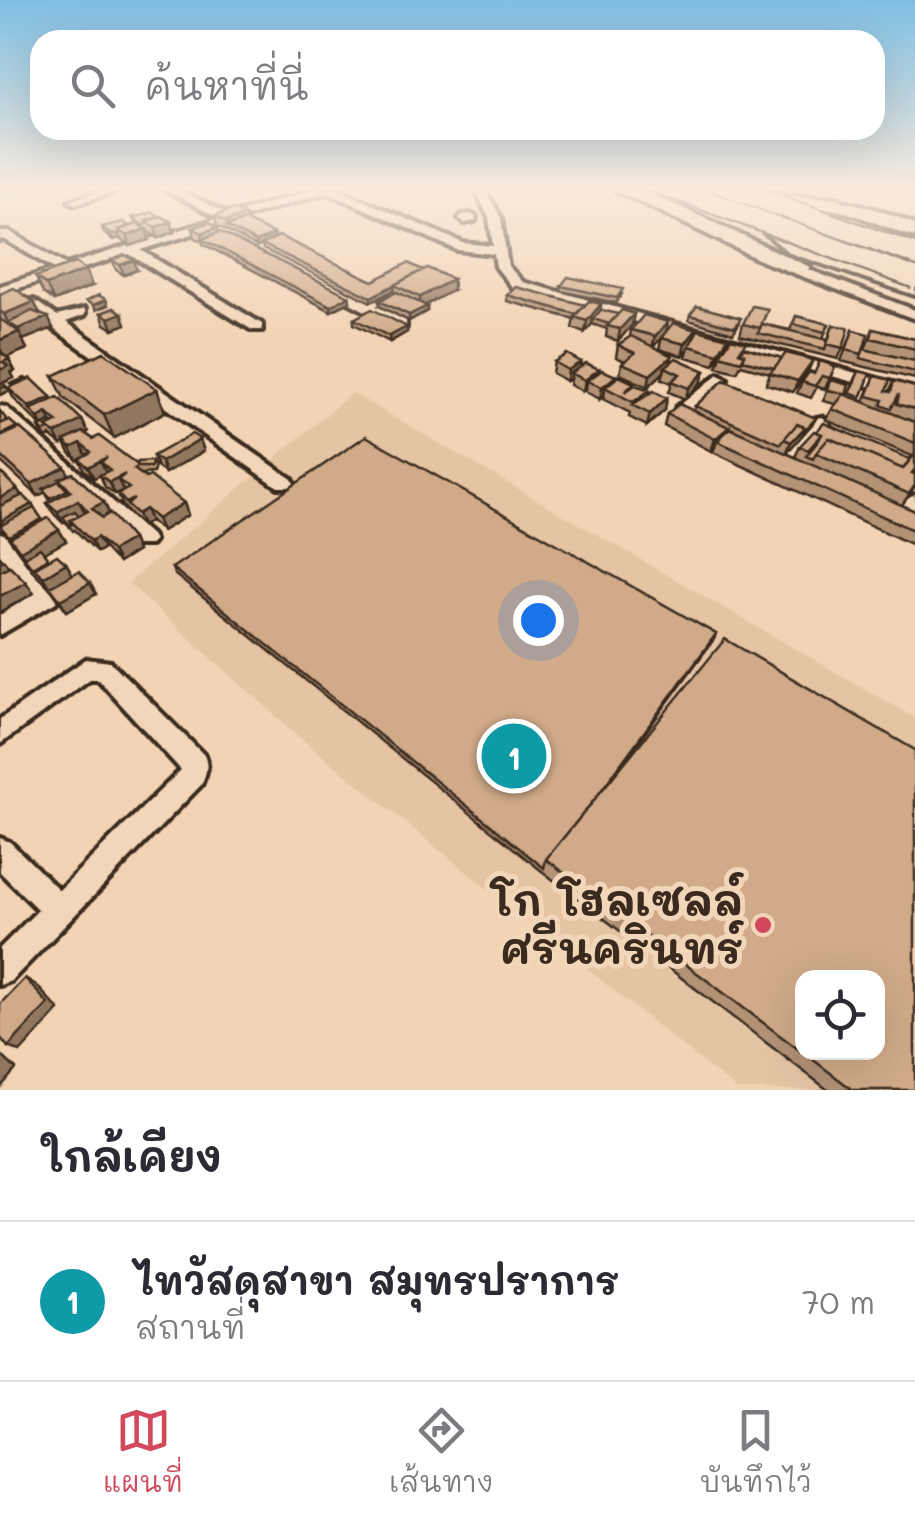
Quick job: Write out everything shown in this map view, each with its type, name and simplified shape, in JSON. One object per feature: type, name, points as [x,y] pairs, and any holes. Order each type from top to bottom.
[{"type":"highway","points":[[740,240],[915,313]]},
{"type":"highway","points":[[759,240],[915,290]]},
{"type":"highway","points":[[783,240],[915,290]]},
{"type":"highway","points":[[814,240],[915,278]]},
{"type":"highway","points":[[843,240],[915,266]]},
{"type":"highway","points":[[868,240],[915,256]]},
{"type":"highway","points":[[872,240],[915,256]]},
{"type":"street","points":[[14,240],[63,269]]},
{"type":"street","points":[[4,289],[128,248],[142,240]]},
{"type":"street","points":[[239,240],[401,324]]},
{"type":"street","points":[[445,240],[461,247],[496,250]]},
{"type":"street","points":[[496,240],[502,267],[512,280],[536,292],[915,394]]},
{"type":"street","points":[[728,240],[766,258],[915,313]]},
{"type":"street","points":[[128,248],[258,327]]},
{"type":"street","points":[[367,306],[424,277]]},
{"type":"street","points":[[4,289],[284,483]]},
{"type":"street","points":[[53,322],[80,312]]},
{"type":"street","points":[[700,372],[728,383],[674,409],[717,429]]},
{"type":"street","points":[[0,411],[144,540]]},
{"type":"street","points":[[787,462],[821,422]]},
{"type":"street","points":[[0,540],[48,596],[0,626]]},
{"type":"street","points":[[0,733],[86,669],[102,669],[195,763],[192,776],[0,970]]},
{"type":"street","points":[[0,852],[58,909]]},
{"type":"shaded area","points":[[352,393],[915,718],[915,1090],[737,1090],[296,734],[128,583]]},
{"type":"building","points":[[204,240],[236,240],[349,296],[331,306]]},
{"type":"building","points":[[287,240],[373,281],[408,263],[423,270],[371,297],[262,244]]},
{"type":"building","points":[[125,255],[134,260],[120,265],[112,260]]},
{"type":"building","points":[[75,263],[86,270],[46,285],[36,277]]},
{"type":"building","points":[[427,268],[453,279],[420,297],[394,285]]},
{"type":"building","points":[[568,277],[623,289],[617,298],[561,286]]},
{"type":"building","points":[[516,287],[585,305],[576,314],[507,295]]},
{"type":"building","points":[[14,288],[34,302],[4,314],[0,311],[0,294]]},
{"type":"building","points":[[397,292],[427,306],[409,315],[379,301]]},
{"type":"building","points":[[99,295],[106,300],[93,305],[86,301]]},
{"type":"building","points":[[589,301],[601,304],[587,321],[574,317]]},
{"type":"building","points":[[697,306],[741,318],[735,327],[690,315]]},
{"type":"building","points":[[752,306],[768,309],[760,328],[743,324]]},
{"type":"building","points":[[114,308],[122,313],[109,318],[101,313]]},
{"type":"building","points":[[372,309],[407,327],[389,336],[354,319]]},
{"type":"building","points":[[601,310],[618,314],[609,324],[593,319]]},
{"type":"building","points":[[622,310],[634,314],[620,329],[607,326]]},
{"type":"building","points":[[32,311],[48,317],[18,329],[9,323]]},
{"type":"building","points":[[644,315],[668,322],[655,336],[631,330]]},
{"type":"building","points":[[796,316],[829,324],[825,332],[793,324]]},
{"type":"building","points":[[0,319],[19,332],[0,340]]},
{"type":"building","points":[[673,323],[696,330],[685,344],[661,338]]},
{"type":"building","points":[[762,324],[828,340],[825,349],[758,333]]},
{"type":"building","points":[[833,325],[849,328],[843,348],[827,344]]},
{"type":"building","points":[[873,329],[915,339],[915,349],[871,338]]},
{"type":"building","points":[[698,330],[728,338],[718,354],[689,346]]},
{"type":"building","points":[[853,330],[868,334],[862,354],[846,350]]},
{"type":"building","points":[[631,336],[672,356],[650,375],[622,363],[635,353],[618,345]]},
{"type":"building","points":[[731,338],[746,342],[739,352],[745,354],[741,361],[720,355]]},
{"type":"building","points":[[744,347],[782,358],[774,368],[743,360]]},
{"type":"building","points":[[864,349],[915,361],[915,372],[860,358]]},
{"type":"building","points":[[0,352],[9,359],[3,362],[8,366],[0,370]]},
{"type":"building","points":[[104,352],[157,389],[104,415],[53,376]]},
{"type":"building","points":[[786,353],[813,360],[798,381],[770,373]]},
{"type":"building","points":[[567,354],[581,362],[568,370],[554,362]]},
{"type":"building","points":[[676,358],[705,371],[689,388],[672,381],[680,374],[665,367]]},
{"type":"building","points":[[820,361],[835,366],[830,378],[822,376],[815,386],[802,382],[809,372],[814,374]]},
{"type":"building","points":[[586,363],[599,369],[585,380],[571,373]]},
{"type":"building","points":[[602,370],[616,376],[602,387],[587,381]]},
{"type":"building","points":[[859,371],[870,374],[861,398],[850,393]]},
{"type":"building","points":[[619,376],[634,383],[625,392],[635,385],[650,390],[633,402],[605,387]]},
{"type":"building","points":[[875,376],[890,380],[886,391],[891,392],[894,381],[915,387],[915,409],[897,404],[899,394],[891,409],[881,405],[883,400],[867,396]]},
{"type":"building","points":[[31,378],[51,397],[29,407],[8,388]]},
{"type":"building","points":[[724,380],[816,418],[803,432],[805,427],[797,424],[781,444],[695,406]]},
{"type":"building","points":[[831,380],[849,385],[846,395],[915,422],[915,443],[832,409],[844,394],[828,390]]},
{"type":"building","points":[[654,391],[667,398],[650,414],[632,405]]},
{"type":"building","points":[[58,397],[82,420],[55,434],[46,427],[57,422],[47,413],[38,418],[30,410]]},
{"type":"building","points":[[679,404],[729,427],[715,439],[667,414]]},
{"type":"building","points":[[9,420],[17,427],[0,435],[0,424]]},
{"type":"building","points":[[824,423],[910,459],[903,469],[829,438],[813,459],[806,456],[819,440],[822,434],[816,432]]},
{"type":"building","points":[[797,424],[805,427],[791,442],[784,439]]},
{"type":"building","points":[[20,428],[65,467],[31,484],[0,455],[0,437]]},
{"type":"building","points":[[730,428],[915,511],[915,531],[717,441]]},
{"type":"building","points":[[814,431],[822,434],[808,450],[800,446]]},
{"type":"building","points":[[83,432],[93,439],[99,436],[139,466],[134,469],[146,478],[150,476],[184,503],[157,519],[145,509],[137,514],[127,505],[134,499],[126,503],[118,494],[129,488],[118,480],[125,474],[109,482],[100,475],[110,470],[101,462],[107,457],[88,467],[79,459],[91,452],[81,443],[71,448],[64,441]]},
{"type":"building","points":[[192,434],[200,439],[161,462],[153,456]]},
{"type":"building","points":[[366,436],[716,634],[546,859],[544,868],[172,568]]},
{"type":"building","points":[[829,438],[903,469],[915,454],[915,485],[909,494],[816,453]]},
{"type":"building","points":[[152,461],[151,467],[137,467],[138,462]]},
{"type":"building","points":[[0,472],[17,489],[0,498]]},
{"type":"building","points":[[73,473],[104,502],[92,508],[102,518],[110,513],[132,539],[112,551],[97,537],[91,541],[70,520],[88,511],[78,500],[57,512],[47,503],[71,491],[59,479]]},
{"type":"building","points":[[59,481],[67,490],[51,498],[43,489]]},
{"type":"building","points":[[23,495],[32,504],[1,521],[0,506]]},
{"type":"building","points":[[34,508],[42,519],[9,536],[0,526]]},
{"type":"building","points":[[75,511],[79,516],[70,520],[70,525],[63,517]]},
{"type":"building","points":[[48,518],[59,530],[20,551],[10,538]]},
{"type":"building","points":[[40,548],[48,558],[32,567],[24,557]]},
{"type":"building","points":[[57,555],[66,563],[43,577],[34,568]]},
{"type":"building","points":[[10,566],[26,582],[0,596],[0,571]]},
{"type":"building","points":[[79,571],[90,583],[60,600],[50,587]]},
{"type":"building","name":"โก โฮลเซลล์ ศรีนครินทร์","points":[[725,639],[915,750],[915,1090],[853,1090],[814,1060],[885,1060],[885,970],[795,970],[795,1047],[546,859]]},
{"type":"building","points":[[25,978],[48,1004],[8,1047],[0,1037],[0,1004]]},
{"type":"place","name":"ไทวัสดุสาขา สมุทรปราการ","points":[[514,756]]},
{"type":"place","name":"โก โฮลเซลล์ ศรีนครินทร์","points":[[763,925]]}]
